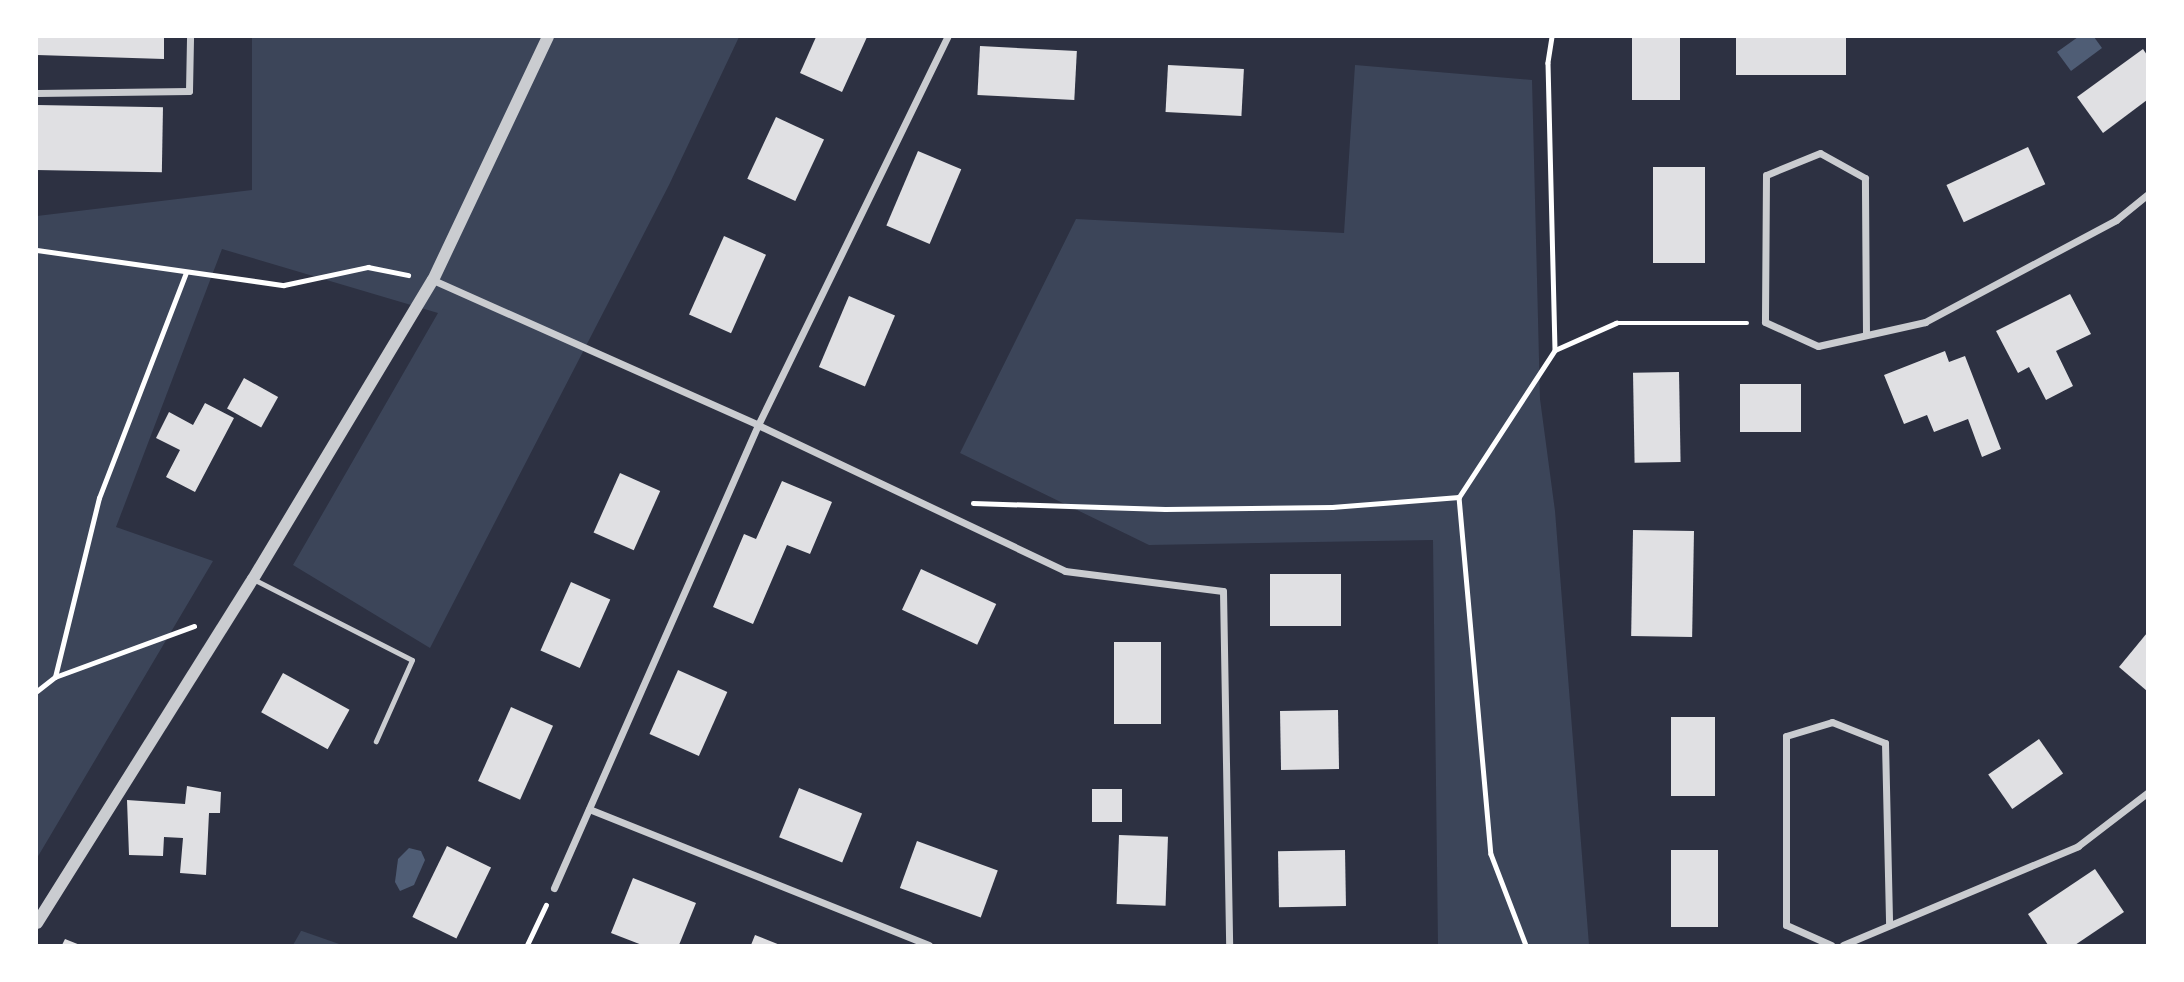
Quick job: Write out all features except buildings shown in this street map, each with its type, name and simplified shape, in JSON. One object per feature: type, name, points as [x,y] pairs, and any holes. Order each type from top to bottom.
[{"type":"street","points":[[37,93],[189,91],[190,37]]},
{"type":"street","points":[[37,923],[233,612],[433,280],[548,37]]},
{"type":"street","points":[[554,888],[758,425],[947,37]]},
{"type":"street","points":[[1866,334],[1865,178],[1820,153],[1766,175],[1765,322],[1818,346],[1926,322],[2116,220],[2147,195]]},
{"type":"street","points":[[433,280],[758,425],[1065,571],[1223,591],[1229,945]]},
{"type":"street","points":[[1831,945],[1786,925],[1786,737],[1832,722],[1885,743],[1889,925]]},
{"type":"street","points":[[1843,945],[2078,846],[2147,793]]},
{"type":"street","points":[[589,809],[929,945]]},
{"type":"lane","points":[[253,579],[412,660],[376,741]]},
{"type":"path","points":[[1552,37],[1548,63],[1555,350]]},
{"type":"path","points":[[37,250],[284,285],[368,267],[433,280]]},
{"type":"path","points":[[55,677],[99,498],[186,272]]},
{"type":"path","points":[[1526,945],[1491,854],[1459,497],[1555,350],[1616,323],[1765,322]]},
{"type":"path","points":[[961,503],[1165,509],[1332,507],[1459,497]]},
{"type":"path","points":[[37,691],[55,677],[233,612]]},
{"type":"path","points":[[527,945],[554,888]]},
{"type":"shaded area","points":[[252,37],[739,37],[669,185],[430,648],[293,565],[438,313],[222,249],[116,527],[213,561],[37,858],[37,216],[252,190]]},
{"type":"shaded area","points":[[2078,37],[2094,37],[2102,48],[2071,71],[2057,52]]},
{"type":"shaded area","points":[[1355,65],[1532,80],[1540,399],[1555,511],[1589,945],[1438,945],[1433,540],[1149,545],[960,453],[1076,219],[1344,233]]},
{"type":"shaded area","points":[[409,848],[421,851],[425,860],[414,885],[400,891],[395,882],[398,859]]},
{"type":"shaded area","points":[[302,931],[342,945],[293,945]]}]
